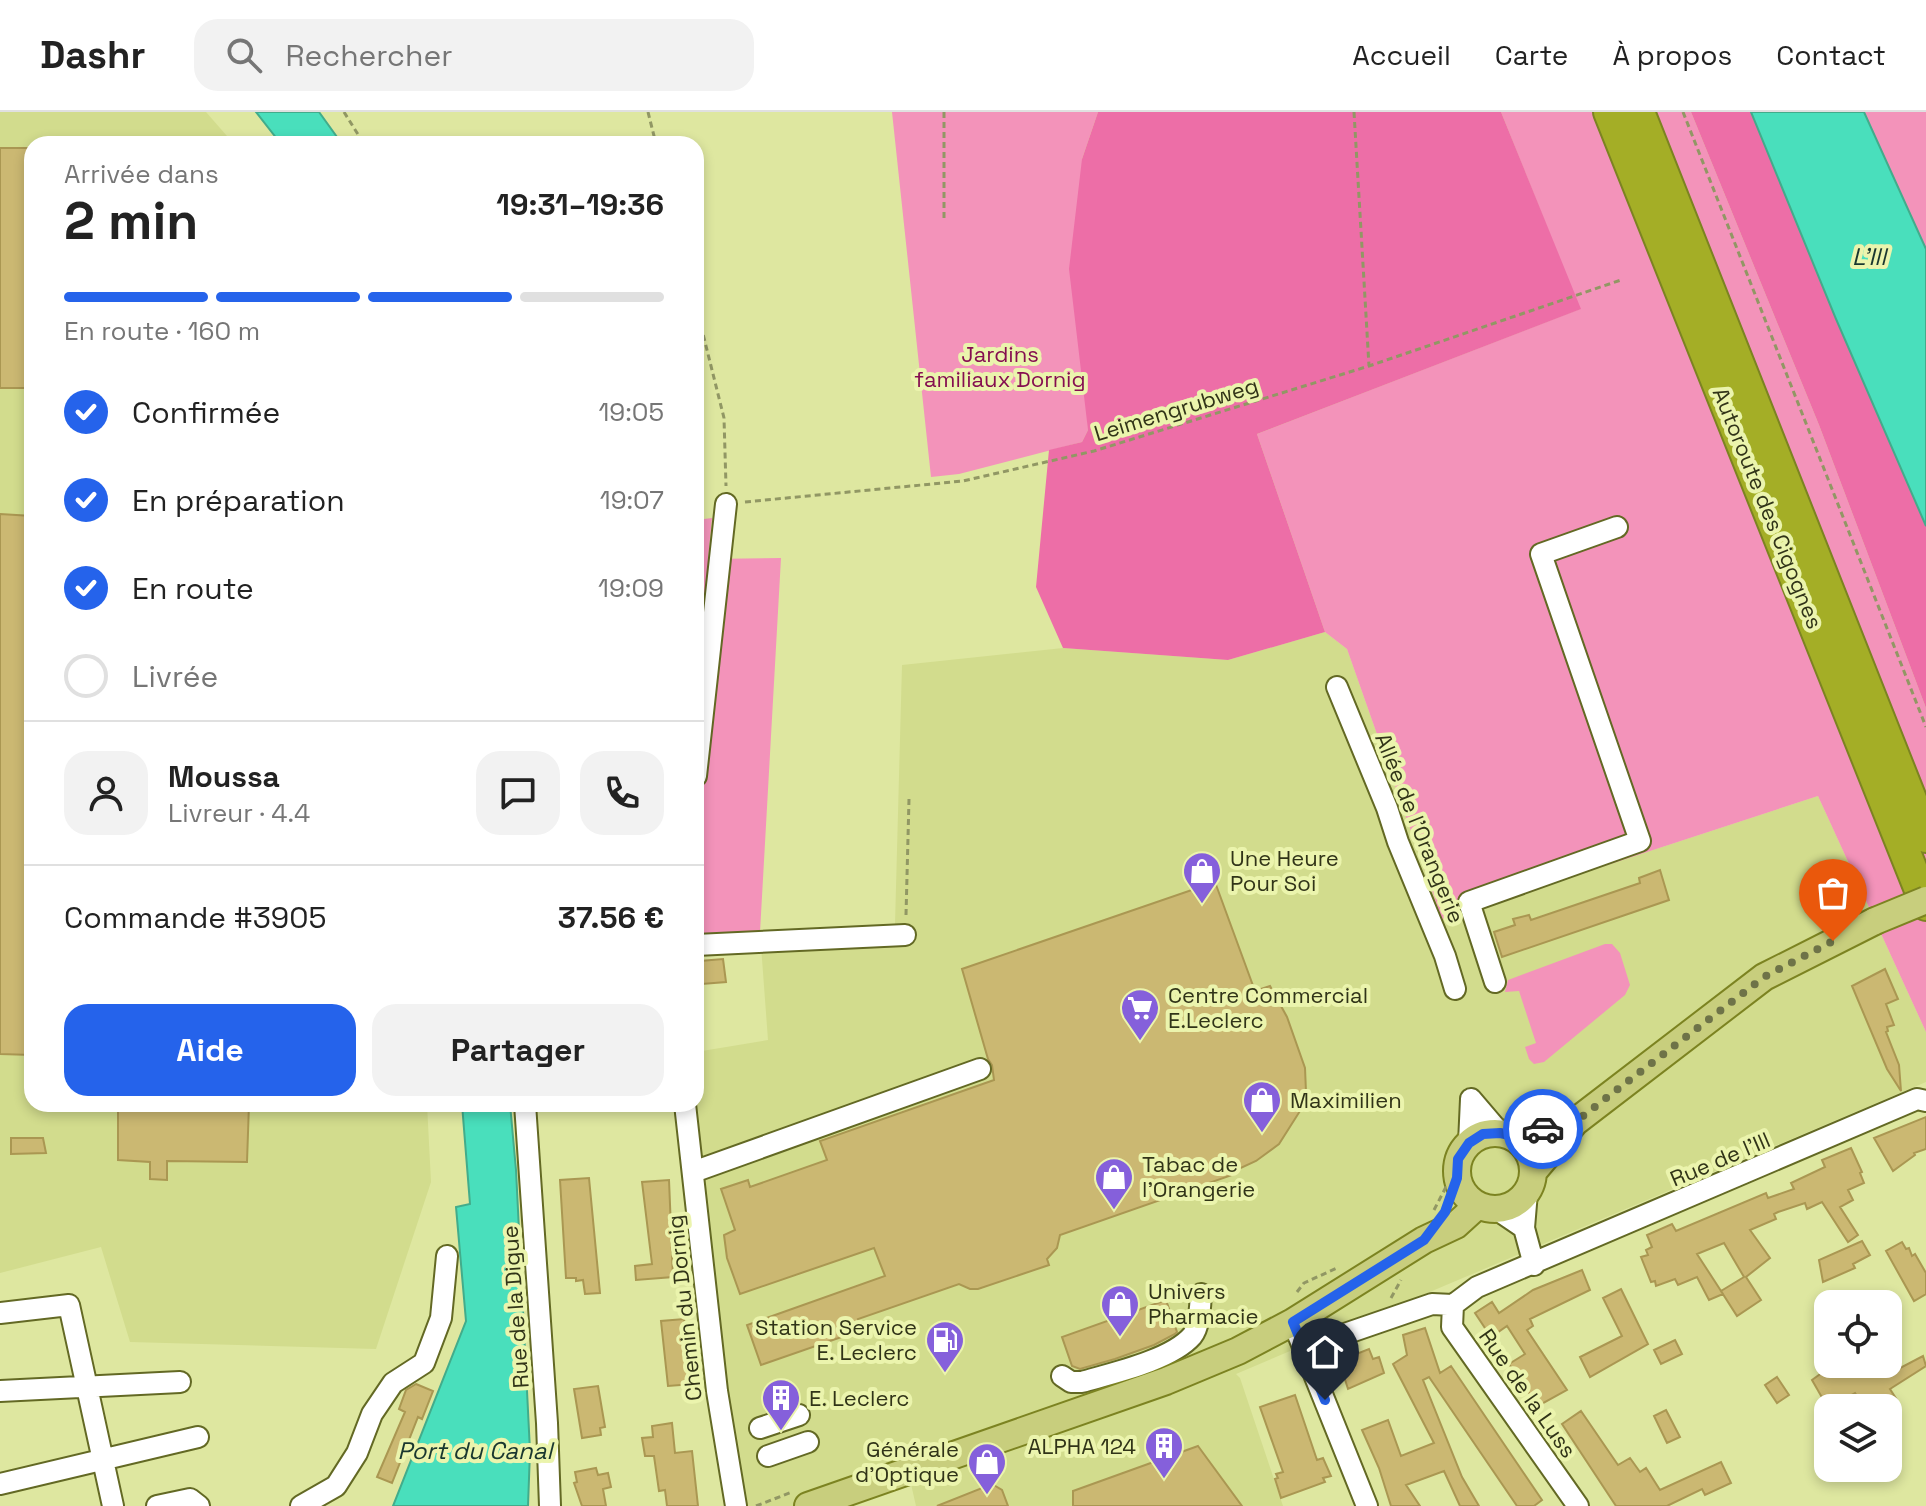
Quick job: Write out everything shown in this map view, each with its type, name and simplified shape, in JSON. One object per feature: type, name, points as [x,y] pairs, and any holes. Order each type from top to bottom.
[{"type":"highway","name":"Autoroute des Cigognes","points":[[1609,112],[1926,902]]},
{"type":"highway","name":"Autoroute des Cigognes","points":[[1639,112],[1926,837]]},
{"type":"main road","points":[[818,1504],[1166,1381],[1238,1351],[1293,1322],[1424,1240],[1487,1207],[1513,1204],[1575,1122],[1764,977],[1875,921],[1926,902]]},
{"type":"main road","points":[[1424,1240],[1445,1212],[1457,1178],[1458,1159],[1469,1143],[1483,1134],[1505,1134],[1575,1122]]},
{"type":"main road","points":[[1505,1134],[1527,1150],[1530,1182]]},
{"type":"main road","points":[[1457,1178],[1464,1194],[1487,1207]]},
{"type":"street","points":[[704,703],[726,504]]},
{"type":"street","points":[[1495,982],[1469,902],[1640,841],[1541,554],[1617,527]]},
{"type":"street","name":"Allée de l'Orangerie","points":[[1337,687],[1445,956],[1455,989]]},
{"type":"street","points":[[704,945],[905,935]]},
{"type":"street","points":[[693,1172],[980,1069]]},
{"type":"street","points":[[1469,1143],[1471,1099],[1505,1134]]},
{"type":"street","name":"Rue de l'Ill","points":[[1453,1305],[1477,1287],[1917,1099],[1926,1101]]},
{"type":"street","name":"Rue de la Digue","points":[[526,1112],[550,1506]]},
{"type":"street","name":"Chemin du Dornig","points":[[686,1112],[717,1391],[736,1506]]},
{"type":"street","points":[[1530,1182],[1524,1228],[1534,1265]]},
{"type":"street","points":[[1487,1207],[1524,1228]]},
{"type":"street","points":[[301,1506],[336,1486],[357,1453],[372,1414],[393,1383],[424,1363],[441,1318],[447,1256]]},
{"type":"street","points":[[1062,1376],[1071,1382],[1082,1382],[1173,1351],[1191,1337],[1195,1329],[1201,1294]]},
{"type":"street","points":[[1304,1348],[1432,1304],[1453,1305]]},
{"type":"street","points":[[0,1313],[69,1305],[113,1506]]},
{"type":"street","name":"Rue de la Luss","points":[[1453,1305],[1452,1327],[1578,1506]]},
{"type":"street","points":[[1293,1322],[1367,1506]]},
{"type":"street","points":[[0,1391],[180,1382]]},
{"type":"street","points":[[762,1436],[802,1423]]},
{"type":"street","points":[[0,1484],[198,1437]]},
{"type":"street","points":[[157,1506],[190,1499],[199,1506]]},
{"type":"path","points":[[344,112],[359,136]]},
{"type":"path","points":[[648,112],[654,136]]},
{"type":"path","points":[[944,112],[944,221]]},
{"type":"path","points":[[1354,112],[1369,366]]},
{"type":"path","points":[[1683,112],[1926,727]]},
{"type":"path","name":"Leimengrubweg","points":[[726,504],[963,481],[1094,451],[1369,366],[1621,280]]},
{"type":"path","points":[[704,338],[724,418],[726,504]]},
{"type":"path","points":[[905,935],[909,799]]},
{"type":"shaded area","points":[[0,112],[206,112],[227,136],[24,136],[24,1112],[427,1112],[431,1182],[376,1349],[130,1342],[101,1247],[0,1273]]},
{"type":"shaded area","points":[[1098,112],[1501,112],[1581,309],[1257,434],[1325,632],[1228,660],[1063,648],[1036,587],[1049,450],[1082,442],[1088,430],[1069,269],[1082,159]]},
{"type":"shaded area","points":[[1691,112],[1751,112],[1926,526],[1926,708],[1819,425]]},
{"type":"shaded area","points":[[1325,632],[1347,649],[1442,919],[1818,796],[1926,1032],[1926,1082],[1236,1374],[1240,1378],[1283,1506],[916,1506],[911,1484],[836,1506],[727,1506],[680,1112],[704,1112],[704,1051],[768,1040],[760,932],[895,924],[902,665],[1063,648],[1228,660]]},
{"type":"green space","name":"Jardins familiaux Dornig","points":[[892,112],[1098,112],[1082,159],[1088,430],[1082,442],[959,474],[931,477]]},
{"type":"green space","points":[[1501,112],[1691,112],[1819,425],[1926,708],[1926,1032],[1818,796],[1442,919],[1347,649],[1325,632],[1257,434],[1580,309]]},
{"type":"green space","points":[[1864,112],[1926,112],[1926,249]]},
{"type":"green space","points":[[712,518],[708,559],[781,558],[760,932],[704,935],[704,519]]},
{"type":"green space","points":[[1612,944],[1620,953],[1630,985],[1625,995],[1544,1062],[1534,1064],[1525,1047],[1536,1043],[1519,991],[1505,992],[1508,980]]},
{"type":"water","points":[[256,112],[319,112],[336,136],[275,136]]},
{"type":"water","name":"L'Ill","points":[[1751,112],[1864,112],[1926,249],[1926,526],[1836,319]]},
{"type":"water","name":"Port du Canal","points":[[463,1112],[511,1112],[530,1451],[528,1506],[393,1506],[466,1321],[456,1207],[470,1204]]},
{"type":"building","points":[[0,148],[24,148],[24,388],[0,388]]},
{"type":"building","points":[[0,514],[24,516],[24,1055],[0,1054]]},
{"type":"building","points":[[1660,870],[1669,900],[1502,957],[1494,932],[1515,925],[1513,919],[1529,915],[1531,920],[1640,883],[1639,878]]},
{"type":"building","points":[[1215,882],[1255,991],[1270,986],[1287,1017],[1305,1068],[1306,1092],[1302,1093],[1300,1111],[1279,1144],[1256,1161],[1234,1171],[1235,1174],[1060,1235],[1057,1248],[1047,1259],[1049,1265],[978,1289],[959,1284],[858,1319],[862,1330],[761,1365],[747,1325],[885,1276],[874,1248],[740,1294],[727,1258],[724,1235],[735,1230],[721,1189],[748,1180],[750,1187],[827,1160],[820,1141],[994,1080],[962,969]]},
{"type":"building","points":[[723,959],[726,982],[704,984],[704,961]]},
{"type":"building","points":[[1885,969],[1898,999],[1886,1004],[1894,1025],[1887,1027],[1886,1032],[1899,1065],[1901,1091],[1887,1069],[1852,986]]},
{"type":"building","points":[[118,1112],[249,1112],[247,1162],[167,1161],[167,1180],[150,1179],[150,1162],[118,1160]]},
{"type":"building","points":[[1926,1117],[1926,1149],[1914,1153],[1893,1171],[1874,1138]]},
{"type":"building","points":[[11,1138],[43,1138],[46,1153],[11,1154]]},
{"type":"building","points":[[1851,1148],[1864,1183],[1848,1190],[1853,1200],[1840,1207],[1858,1235],[1848,1242],[1822,1202],[1807,1209],[1805,1203],[1778,1212],[1774,1214],[1776,1219],[1750,1230],[1770,1258],[1746,1277],[1761,1300],[1737,1316],[1723,1294],[1709,1300],[1697,1277],[1678,1285],[1675,1279],[1656,1286],[1655,1281],[1651,1282],[1641,1257],[1648,1255],[1646,1250],[1652,1247],[1647,1235],[1672,1224],[1676,1231],[1766,1193],[1768,1198],[1794,1189],[1791,1183],[1825,1167],[1822,1160]],"holes":[[[1724,1243],[1744,1277],[1721,1291],[1697,1254]]]},
{"type":"building","points":[[589,1178],[600,1293],[585,1294],[583,1280],[566,1278],[560,1180]]},
{"type":"building","points":[[669,1180],[673,1277],[636,1280],[635,1266],[652,1264],[642,1182]]},
{"type":"building","points":[[1862,1241],[1870,1255],[1853,1264],[1855,1268],[1823,1282],[1819,1260]]},
{"type":"building","points":[[1902,1242],[1912,1256],[1915,1254],[1926,1273],[1926,1294],[1914,1301],[1886,1251]]},
{"type":"building","points":[[1582,1270],[1590,1290],[1530,1319],[1533,1326],[1527,1330],[1567,1390],[1538,1406],[1509,1364],[1525,1354],[1507,1326],[1491,1337],[1475,1313],[1492,1302],[1499,1313],[1533,1290]]},
{"type":"building","points":[[1621,1289],[1648,1344],[1590,1377],[1580,1357],[1622,1336],[1603,1298]]},
{"type":"building","name":"Univers Pharmacie","points":[[1166,1300],[1177,1332],[1175,1334],[1115,1359],[1080,1369],[1072,1366],[1062,1337]]},
{"type":"building","points":[[684,1319],[693,1384],[668,1386],[661,1321]]},
{"type":"building","points":[[1425,1328],[1440,1373],[1451,1366],[1542,1500],[1534,1506],[1517,1506],[1429,1377],[1423,1380],[1462,1477],[1479,1506],[1460,1506],[1444,1471],[1406,1485],[1420,1506],[1391,1506],[1362,1430],[1388,1420],[1401,1456],[1434,1443],[1393,1364],[1407,1355],[1403,1335]]},
{"type":"building","points":[[1675,1340],[1682,1354],[1661,1364],[1654,1350]]},
{"type":"building","points":[[1369,1349],[1373,1359],[1379,1357],[1384,1373],[1348,1389],[1341,1367],[1348,1364],[1346,1358]]},
{"type":"building","points":[[1923,1356],[1926,1366],[1890,1389],[1893,1394],[1820,1394],[1812,1380],[1902,1378],[1902,1367]]},
{"type":"building","points":[[1777,1377],[1789,1395],[1777,1403],[1765,1385]]},
{"type":"building","points":[[416,1384],[433,1391],[422,1419],[418,1417],[392,1483],[377,1477],[405,1412],[399,1409],[406,1390]]},
{"type":"building","points":[[598,1386],[605,1427],[600,1428],[601,1435],[582,1438],[574,1389]]},
{"type":"building","points":[[1295,1395],[1317,1460],[1323,1458],[1331,1476],[1323,1478],[1325,1482],[1281,1498],[1275,1479],[1278,1478],[1276,1474],[1283,1472],[1260,1407]]},
{"type":"building","points":[[1666,1410],[1680,1437],[1667,1443],[1654,1416]]},
{"type":"building","points":[[1581,1411],[1618,1465],[1630,1458],[1640,1472],[1646,1468],[1660,1490],[1721,1462],[1731,1483],[1705,1495],[1702,1489],[1667,1506],[1616,1506],[1562,1424]]},
{"type":"building","points":[[672,1423],[675,1453],[692,1451],[698,1506],[667,1506],[665,1490],[659,1491],[654,1456],[645,1456],[642,1438],[653,1437],[652,1426]]},
{"type":"building","name":"ALPHA 124","points":[[1198,1446],[1242,1506],[1073,1506],[1073,1491]]},
{"type":"building","points":[[596,1468],[598,1475],[608,1473],[611,1487],[603,1489],[606,1506],[582,1506],[574,1483],[577,1482],[575,1472]]},
{"type":"building","points":[[992,1484],[1002,1490],[1008,1506],[937,1506]]},
{"type":"way so far","points":[[1543,1129],[1575,1122],[1764,977],[1833,941]]},
{"type":"place","name":"Une Heure Pour Soi","points":[[1202,905]]},
{"type":"place","name":"Centre Commercial E.Leclerc","points":[[1140,1042]]},
{"type":"place","name":"Maximilien","points":[[1262,1134]]},
{"type":"place","name":"Tabac de l'Orangerie","points":[[1114,1211]]},
{"type":"place","name":"Univers Pharmacie","points":[[1120,1338]]},
{"type":"place","name":"Station Service E. Leclerc","points":[[945,1374]]},
{"type":"place","name":"E. Leclerc","points":[[781,1432]]},
{"type":"place","name":"ALPHA 124","points":[[1164,1480]]},
{"type":"place","name":"Générale d'Optique","points":[[987,1496]]},
{"type":"route","points":[[1325,1400],[1293,1322],[1424,1240],[1445,1212],[1457,1178],[1458,1159],[1469,1143],[1483,1134],[1510,1135],[1543,1129]]}]
